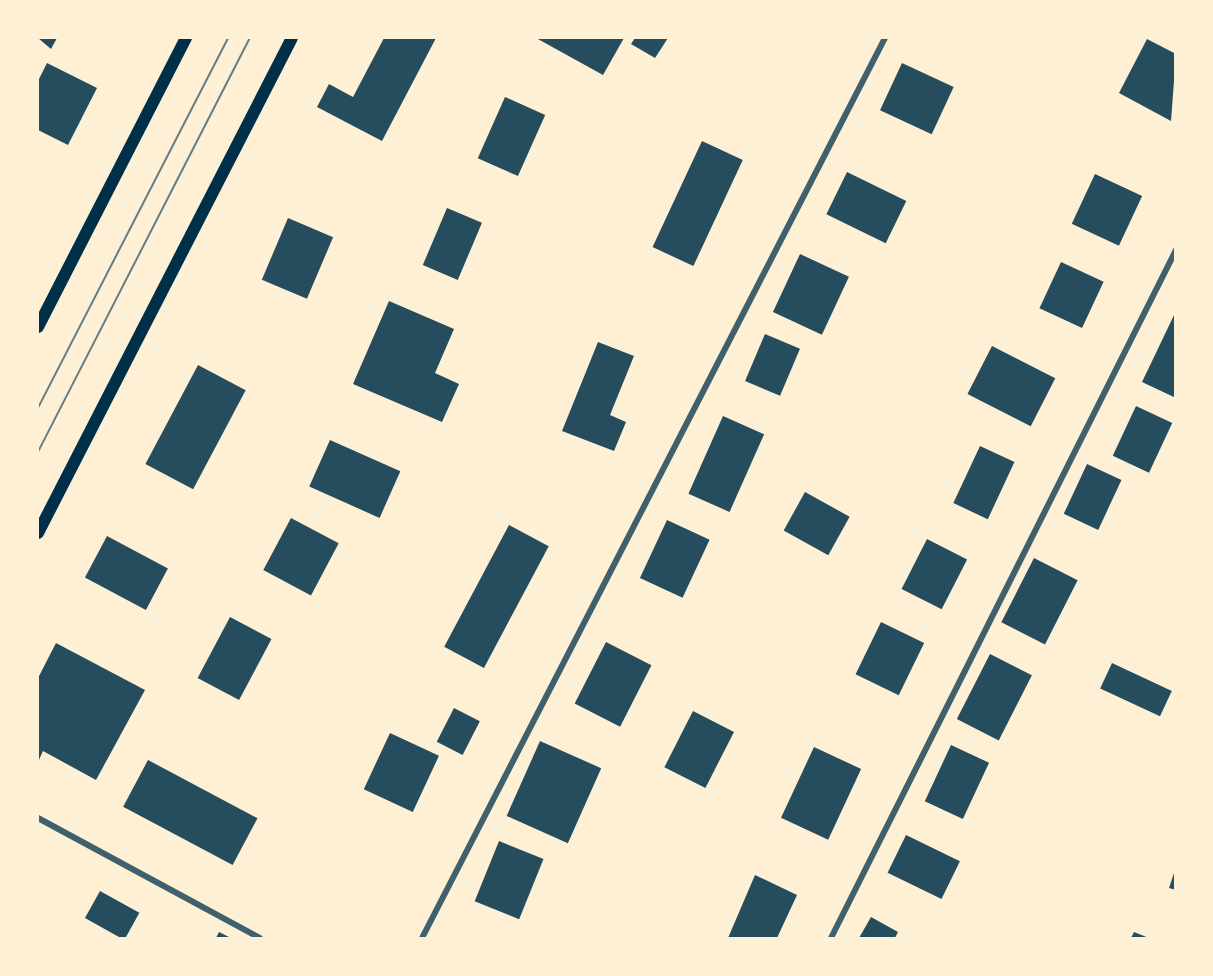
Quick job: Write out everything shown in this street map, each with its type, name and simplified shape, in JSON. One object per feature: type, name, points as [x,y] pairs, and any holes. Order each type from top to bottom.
[{"type":"main road","points":[[38,327],[186,38]]},
{"type":"main road","points":[[38,533],[292,38]]},
{"type":"street","points":[[422,939],[885,38]]},
{"type":"street","points":[[831,939],[1176,250]]},
{"type":"street","points":[[38,818],[260,939]]},
{"type":"building","points":[[38,38],[57,38],[51,49]]},
{"type":"building","points":[[384,38],[436,38],[382,141],[317,107],[329,84],[353,97]]},
{"type":"building","points":[[536,38],[624,38],[603,75]]},
{"type":"building","points":[[635,38],[668,38],[655,58],[631,44]]},
{"type":"building","points":[[1147,39],[1176,54],[1171,121],[1119,93]]},
{"type":"building","points":[[47,63],[97,88],[68,145],[38,130],[38,81]]},
{"type":"building","points":[[902,63],[954,87],[932,134],[880,110]]},
{"type":"building","points":[[505,97],[545,115],[518,176],[478,158]]},
{"type":"building","points":[[702,141],[743,160],[693,266],[653,247]]},
{"type":"building","points":[[847,172],[906,201],[886,243],[826,214]]},
{"type":"building","points":[[1095,174],[1142,196],[1119,246],[1072,224]]},
{"type":"building","points":[[447,208],[482,223],[458,280],[423,265]]},
{"type":"building","points":[[288,218],[333,237],[307,299],[262,280]]},
{"type":"building","points":[[800,254],[849,277],[822,335],[773,312]]},
{"type":"building","points":[[1061,262],[1104,282],[1082,328],[1039,308]]},
{"type":"building","points":[[389,301],[454,329],[435,373],[459,384],[442,422],[353,384]]},
{"type":"building","points":[[1176,311],[1176,398],[1142,382]]},
{"type":"building","points":[[765,334],[800,349],[780,396],[745,381]]},
{"type":"building","points":[[598,342],[634,356],[610,415],[626,422],[614,451],[562,431]]},
{"type":"building","points":[[992,346],[1055,378],[1031,426],[967,394]]},
{"type":"building","points":[[198,365],[246,390],[193,489],[145,464]]},
{"type":"building","points":[[1136,406],[1172,423],[1149,473],[1113,456]]},
{"type":"building","points":[[723,416],[764,434],[730,512],[688,494]]},
{"type":"building","points":[[330,440],[400,471],[380,518],[309,487]]},
{"type":"building","points":[[980,446],[1014,462],[988,519],[953,503]]},
{"type":"building","points":[[1087,464],[1121,480],[1098,530],[1064,514]]},
{"type":"building","points":[[805,492],[850,517],[828,555],[784,530]]},
{"type":"building","points":[[291,518],[339,543],[311,595],[263,570]]},
{"type":"building","points":[[667,520],[710,540],[683,598],[640,578]]},
{"type":"building","points":[[509,525],[549,546],[484,668],[444,647]]},
{"type":"building","points":[[107,536],[168,568],[146,610],[85,577]]},
{"type":"building","points":[[927,539],[967,559],[942,609],[902,589]]},
{"type":"building","points":[[1034,558],[1078,580],[1045,644],[1001,622]]},
{"type":"building","points":[[230,617],[271,639],[239,700],[198,678]]},
{"type":"building","points":[[881,622],[924,643],[899,695],[856,674]]},
{"type":"building","points":[[606,642],[651,665],[620,727],[575,703]]},
{"type":"building","points":[[56,643],[145,690],[96,780],[43,751],[38,762],[38,678]]},
{"type":"building","points":[[990,654],[1032,675],[999,740],[957,719]]},
{"type":"building","points":[[1112,663],[1172,691],[1160,716],[1100,688]]},
{"type":"building","points":[[454,708],[480,721],[463,755],[437,742]]},
{"type":"building","points":[[693,711],[734,732],[705,788],[664,767]]},
{"type":"building","points":[[390,733],[439,756],[413,812],[364,789]]},
{"type":"building","points":[[540,741],[601,768],[568,843],[507,816]]},
{"type":"building","points":[[951,745],[989,763],[963,819],[925,801]]},
{"type":"building","points":[[814,747],[861,769],[828,840],[781,818]]},
{"type":"building","points":[[148,760],[257,818],[233,865],[123,807]]},
{"type":"building","points":[[906,835],[960,861],[942,899],[888,873]]},
{"type":"building","points":[[499,841],[544,859],[519,919],[475,901]]},
{"type":"building","points":[[1176,870],[1176,890],[1169,888]]},
{"type":"building","points":[[755,875],[797,895],[777,938],[728,938]]},
{"type":"building","points":[[100,891],[139,913],[125,938],[121,938],[85,918]]},
{"type":"building","points":[[871,917],[898,932],[895,938],[859,938]]},
{"type":"building","points":[[219,932],[231,938],[216,938]]},
{"type":"building","points":[[1134,932],[1149,938],[1131,938]]},
{"type":"tram line","points":[[38,408],[228,38]]},
{"type":"tram line","points":[[38,452],[250,38]]}]
